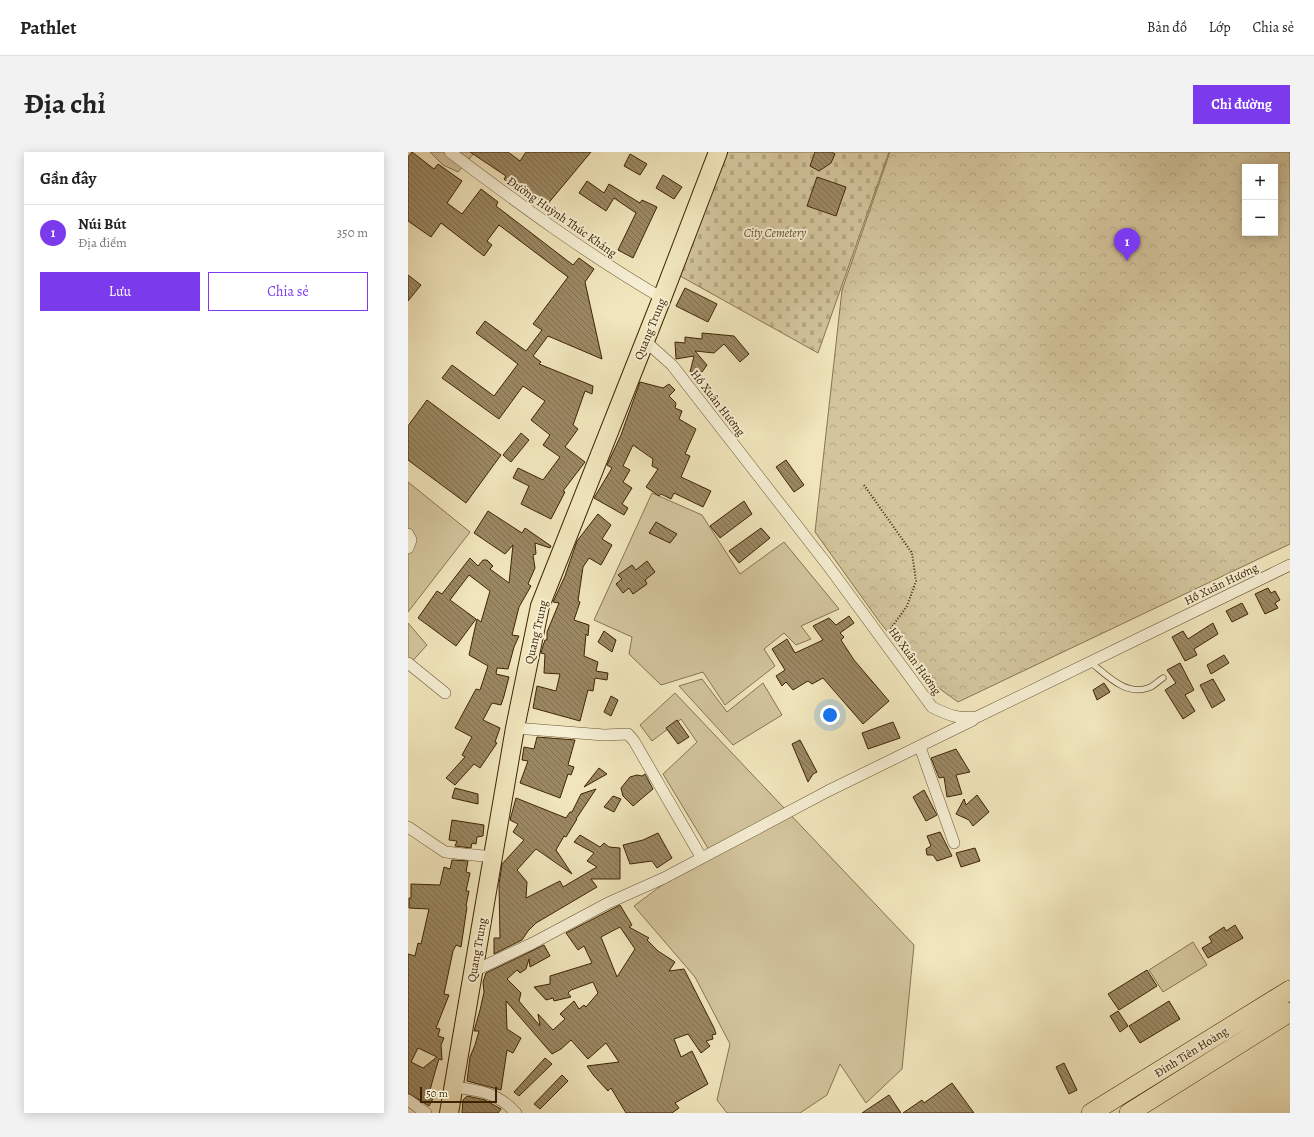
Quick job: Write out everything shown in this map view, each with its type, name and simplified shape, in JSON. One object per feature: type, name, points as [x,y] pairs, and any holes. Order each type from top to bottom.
[{"type":"highway","name":"Đinh Tiên Hoàng","points":[[1091,1113],[1290,990]]},
{"type":"highway","name":"Đinh Tiên Hoàng","points":[[1129,1113],[1290,1012]]},
{"type":"main road","name":"Quang Trung","points":[[449,1113],[515,728],[540,606],[718,152]]},
{"type":"street","name":"Đường Huỳnh Thúc Kháng","points":[[450,152],[543,221],[618,273],[662,298]]},
{"type":"street","name":"Hồ Xuân Hương","points":[[645,341],[672,364],[822,557],[932,707],[949,715],[962,719],[978,717],[1290,565]]},
{"type":"street","points":[[408,534],[411,540],[408,548]]},
{"type":"street","points":[[408,663],[445,693]]},
{"type":"street","points":[[474,971],[533,943],[608,903],[664,878],[701,857],[828,791],[920,747],[978,717]]},
{"type":"street","points":[[515,728],[604,735],[628,734],[634,741],[701,857]]},
{"type":"street","points":[[920,747],[954,843]]},
{"type":"street","points":[[408,827],[446,852],[493,857]]},
{"type":"street","points":[[1256,1034],[1290,1021]]},
{"type":"street","points":[[454,1088],[475,1090],[493,1094],[516,1113]]},
{"type":"street","points":[[408,1100],[426,1113]]},
{"type":"lane","points":[[1090,662],[1122,686],[1133,690],[1149,688],[1163,678]]},
{"type":"path","points":[[864,485],[912,553],[916,581],[908,606],[882,639]]},
{"type":"green space","points":[[430,152],[475,152],[458,172],[443,165]]},
{"type":"green space","name":"City Cemetery","points":[[721,152],[889,152],[818,353],[673,272]]},
{"type":"green space","points":[[890,152],[1290,152],[1290,544],[958,702],[922,676],[879,621],[815,532],[842,290]]},
{"type":"green space","points":[[408,482],[470,532],[408,612]]},
{"type":"green space","points":[[652,493],[702,515],[740,574],[784,542],[839,609],[801,626],[811,639],[796,645],[784,633],[764,649],[775,666],[725,705],[703,672],[661,685],[629,654],[632,637],[594,620]]},
{"type":"green space","points":[[408,623],[427,645],[408,666]]},
{"type":"green space","points":[[702,679],[727,712],[763,683],[782,715],[733,745],[679,686]]},
{"type":"green space","points":[[675,693],[914,945],[902,1069],[866,1103],[840,1064],[827,1095],[800,1113],[727,1113],[717,1100],[730,1044],[695,977],[634,906],[709,850],[663,774],[697,742],[681,719],[652,741],[640,725]]},
{"type":"green space","points":[[1193,942],[1207,965],[1163,992],[1149,970]]},
{"type":"building","points":[[412,152],[434,169],[438,164],[462,181],[447,203],[462,214],[481,189],[498,202],[496,206],[573,265],[579,258],[594,269],[585,282],[602,359],[548,336],[533,356],[541,362],[539,364],[593,386],[592,394],[585,391],[573,425],[578,429],[565,447],[585,462],[563,491],[565,492],[551,519],[521,504],[529,486],[513,478],[518,468],[543,480],[560,457],[543,445],[550,435],[531,420],[545,401],[523,386],[499,419],[442,378],[452,365],[494,396],[518,364],[476,333],[485,321],[526,351],[542,330],[533,324],[568,277],[499,225],[487,241],[492,245],[484,256],[441,223],[431,237],[408,221],[408,157]]},
{"type":"building","points":[[470,152],[508,152],[520,161],[526,152],[591,152],[546,206],[531,192],[528,197],[504,179],[506,176]]},
{"type":"building","points":[[815,152],[831,152],[835,154],[831,163],[819,171],[810,166]]},
{"type":"building","points":[[630,154],[647,164],[640,175],[624,166]]},
{"type":"building","points":[[663,175],[682,187],[674,199],[656,188]]},
{"type":"building","points":[[817,177],[846,187],[836,216],[807,206]]},
{"type":"building","points":[[587,181],[604,193],[609,184],[640,203],[642,200],[657,207],[633,258],[618,250],[636,213],[614,198],[606,211],[579,193]]},
{"type":"building","points":[[408,275],[421,285],[408,301]]},
{"type":"building","points":[[685,288],[717,304],[708,322],[676,306]]},
{"type":"building","points":[[702,333],[734,336],[749,354],[740,362],[724,344],[714,353],[695,351],[707,365],[702,372],[690,372],[694,356],[676,359],[675,342],[685,343],[685,337],[702,339]]},
{"type":"building","points":[[640,382],[663,388],[669,384],[675,390],[669,396],[676,403],[675,408],[682,411],[679,419],[696,429],[685,454],[690,456],[681,477],[711,491],[703,507],[674,493],[671,499],[661,494],[659,496],[646,487],[658,469],[652,466],[653,459],[633,445],[623,466],[630,470],[623,482],[632,488],[622,504],[628,508],[624,515],[594,498],[612,468],[607,465],[621,435]]},
{"type":"building","points":[[427,400],[501,455],[466,503],[408,460],[408,426]]},
{"type":"building","points":[[521,433],[529,440],[511,462],[503,455]]},
{"type":"building","points":[[786,460],[804,485],[794,492],[776,467]]},
{"type":"building","points":[[744,501],[752,514],[720,538],[710,526]]},
{"type":"building","points":[[488,511],[522,533],[525,528],[551,546],[550,548],[535,543],[536,554],[533,555],[535,568],[528,584],[531,586],[519,607],[512,635],[519,636],[514,647],[508,669],[497,668],[496,674],[509,677],[504,696],[501,705],[492,703],[483,720],[500,728],[495,742],[497,743],[480,768],[474,764],[455,785],[446,778],[465,757],[462,755],[472,737],[455,728],[476,689],[480,690],[488,666],[469,655],[477,619],[481,622],[490,591],[469,575],[450,600],[476,619],[456,646],[418,618],[437,591],[442,594],[470,558],[478,566],[483,560],[487,560],[493,566],[490,569],[509,583],[513,545],[505,554],[474,533]]},
{"type":"building","points":[[598,514],[611,525],[602,539],[612,545],[601,565],[589,558],[583,567],[578,601],[580,602],[574,620],[589,625],[588,636],[586,634],[584,656],[598,662],[596,671],[608,673],[607,680],[595,678],[593,691],[588,690],[580,721],[533,708],[537,686],[556,691],[560,674],[544,673],[545,654],[541,653],[545,640],[547,640],[547,632],[559,603],[553,602],[565,576],[577,541]]},
{"type":"building","points":[[656,522],[677,534],[670,543],[649,533]]},
{"type":"building","points":[[761,528],[770,538],[739,563],[729,551]]},
{"type":"building","points":[[647,561],[655,572],[645,580],[647,584],[633,594],[629,588],[623,593],[616,584],[622,579],[618,575],[632,565],[636,570]]},
{"type":"building","points":[[1268,588],[1271,593],[1275,591],[1280,600],[1275,603],[1278,608],[1265,614],[1255,594]]},
{"type":"building","points":[[1242,603],[1248,614],[1232,622],[1226,611]]},
{"type":"building","points":[[849,616],[854,623],[840,633],[844,637],[841,640],[854,660],[889,701],[863,724],[823,678],[812,684],[808,681],[793,690],[786,682],[782,686],[776,676],[785,670],[772,649],[787,639],[795,653],[823,640],[813,626],[829,618],[836,625]]},
{"type":"building","points":[[1213,623],[1218,634],[1194,649],[1197,655],[1185,661],[1172,637],[1183,631],[1188,639]]},
{"type":"building","points":[[604,631],[616,640],[612,652],[598,642]]},
{"type":"building","points":[[1224,655],[1229,663],[1211,674],[1207,665]]},
{"type":"building","points":[[1180,663],[1194,690],[1185,695],[1195,711],[1183,719],[1165,690],[1176,683],[1167,670]]},
{"type":"building","points":[[1213,679],[1225,700],[1212,708],[1200,685]]},
{"type":"building","points":[[1104,683],[1110,692],[1097,700],[1093,690]]},
{"type":"building","points":[[611,696],[618,700],[611,716],[604,712]]},
{"type":"building","points":[[677,720],[689,737],[678,744],[666,728]]},
{"type":"building","points":[[893,722],[900,738],[868,749],[862,733]]},
{"type":"building","points":[[537,737],[575,740],[568,765],[574,767],[571,775],[568,774],[560,798],[520,783],[528,761],[522,760],[524,747],[534,749]]},
{"type":"building","points":[[800,740],[817,772],[813,774],[808,782],[792,744]]},
{"type":"building","points":[[956,749],[970,772],[956,775],[962,794],[947,797],[944,777],[939,778],[931,758]]},
{"type":"building","points":[[599,768],[607,774],[584,787]]},
{"type":"building","points":[[645,774],[653,789],[633,806],[623,796],[621,788],[630,777],[637,775],[642,776]]},
{"type":"building","points":[[455,788],[478,794],[478,804],[452,798]]},
{"type":"building","points":[[596,789],[566,837],[564,836],[556,850],[572,874],[536,849],[517,870],[527,882],[526,898],[560,881],[563,887],[597,867],[587,861],[594,853],[574,842],[580,835],[600,847],[604,843],[609,847],[620,848],[620,879],[591,879],[597,887],[536,923],[522,940],[494,954],[494,938],[500,938],[499,884],[502,864],[524,840],[513,832],[518,824],[510,820],[516,798],[566,818],[570,812],[572,812],[581,794]]},
{"type":"building","points":[[924,790],[937,815],[926,821],[913,797]]},
{"type":"building","points":[[977,795],[989,812],[973,826],[969,820],[956,814],[964,799],[966,805]]},
{"type":"building","points":[[613,796],[621,799],[614,812],[604,807]]},
{"type":"building","points":[[452,820],[484,825],[483,836],[477,837],[476,844],[472,843],[471,848],[455,846],[457,841],[449,840]]},
{"type":"building","points":[[940,832],[952,856],[937,861],[933,855],[927,855],[926,849],[931,846],[927,836]]},
{"type":"building","points":[[658,833],[672,858],[657,868],[652,861],[630,864],[623,845],[643,840]]},
{"type":"building","points":[[975,848],[980,861],[961,867],[956,853]]},
{"type":"building","points":[[452,860],[468,861],[466,872],[470,873],[466,891],[469,891],[461,947],[456,945],[453,951],[444,994],[449,995],[436,1028],[440,1029],[438,1036],[444,1038],[441,1045],[442,1060],[439,1059],[430,1090],[436,1093],[429,1106],[408,1093],[408,954],[415,956],[418,943],[421,944],[429,909],[409,908],[409,898],[411,898],[411,884],[440,885],[444,867],[450,869]],"holes":[[[418,1048],[437,1057],[423,1068],[411,1062]]]},
{"type":"building","points":[[620,905],[632,925],[629,927],[649,938],[647,940],[658,951],[675,962],[669,971],[684,969],[716,1034],[712,1035],[713,1039],[706,1041],[710,1046],[701,1053],[688,1034],[674,1039],[681,1057],[692,1051],[708,1084],[675,1103],[679,1108],[672,1113],[626,1113],[611,1088],[608,1091],[587,1066],[619,1062],[606,1043],[588,1059],[571,1040],[561,1049],[552,1054],[506,1001],[507,1029],[521,1038],[513,1053],[507,1050],[501,1090],[467,1081],[470,1057],[479,1031],[474,1031],[484,992],[483,982],[486,973],[544,945],[550,956],[530,967],[529,959],[526,969],[520,973],[517,970],[507,979],[521,993],[519,1001],[540,1026],[538,1014],[553,1030],[565,1019],[560,1014],[574,1001],[579,1009],[584,1005],[586,1007],[598,993],[593,982],[571,990],[568,993],[571,997],[554,1001],[553,998],[546,1000],[534,987],[550,984],[550,976],[592,963],[584,946],[578,950],[566,933]],"holes":[[[620,927],[635,949],[617,977],[601,937]]]},
{"type":"building","points":[[1235,925],[1243,938],[1208,958],[1202,948],[1212,942],[1209,937],[1224,927],[1226,931]]},
{"type":"building","points":[[1147,970],[1157,986],[1119,1010],[1108,994]]},
{"type":"building","points":[[1169,1001],[1180,1019],[1140,1043],[1129,1026]]},
{"type":"building","points":[[1118,1011],[1128,1026],[1120,1032],[1110,1016]]},
{"type":"building","points":[[545,1058],[552,1064],[519,1096],[514,1092]]},
{"type":"building","points":[[1064,1063],[1077,1090],[1069,1094],[1056,1067]]},
{"type":"building","points":[[562,1075],[568,1081],[540,1109],[534,1104]]},
{"type":"building","points":[[952,1083],[974,1113],[903,1113],[922,1100],[924,1103]]},
{"type":"building","points":[[889,1095],[901,1113],[862,1113]]},
{"type":"building","points":[[467,1096],[485,1100],[501,1109],[498,1113],[462,1113],[463,1100]]},
{"type":"place","name":"Núi Bút","points":[[1127,261]]}]
